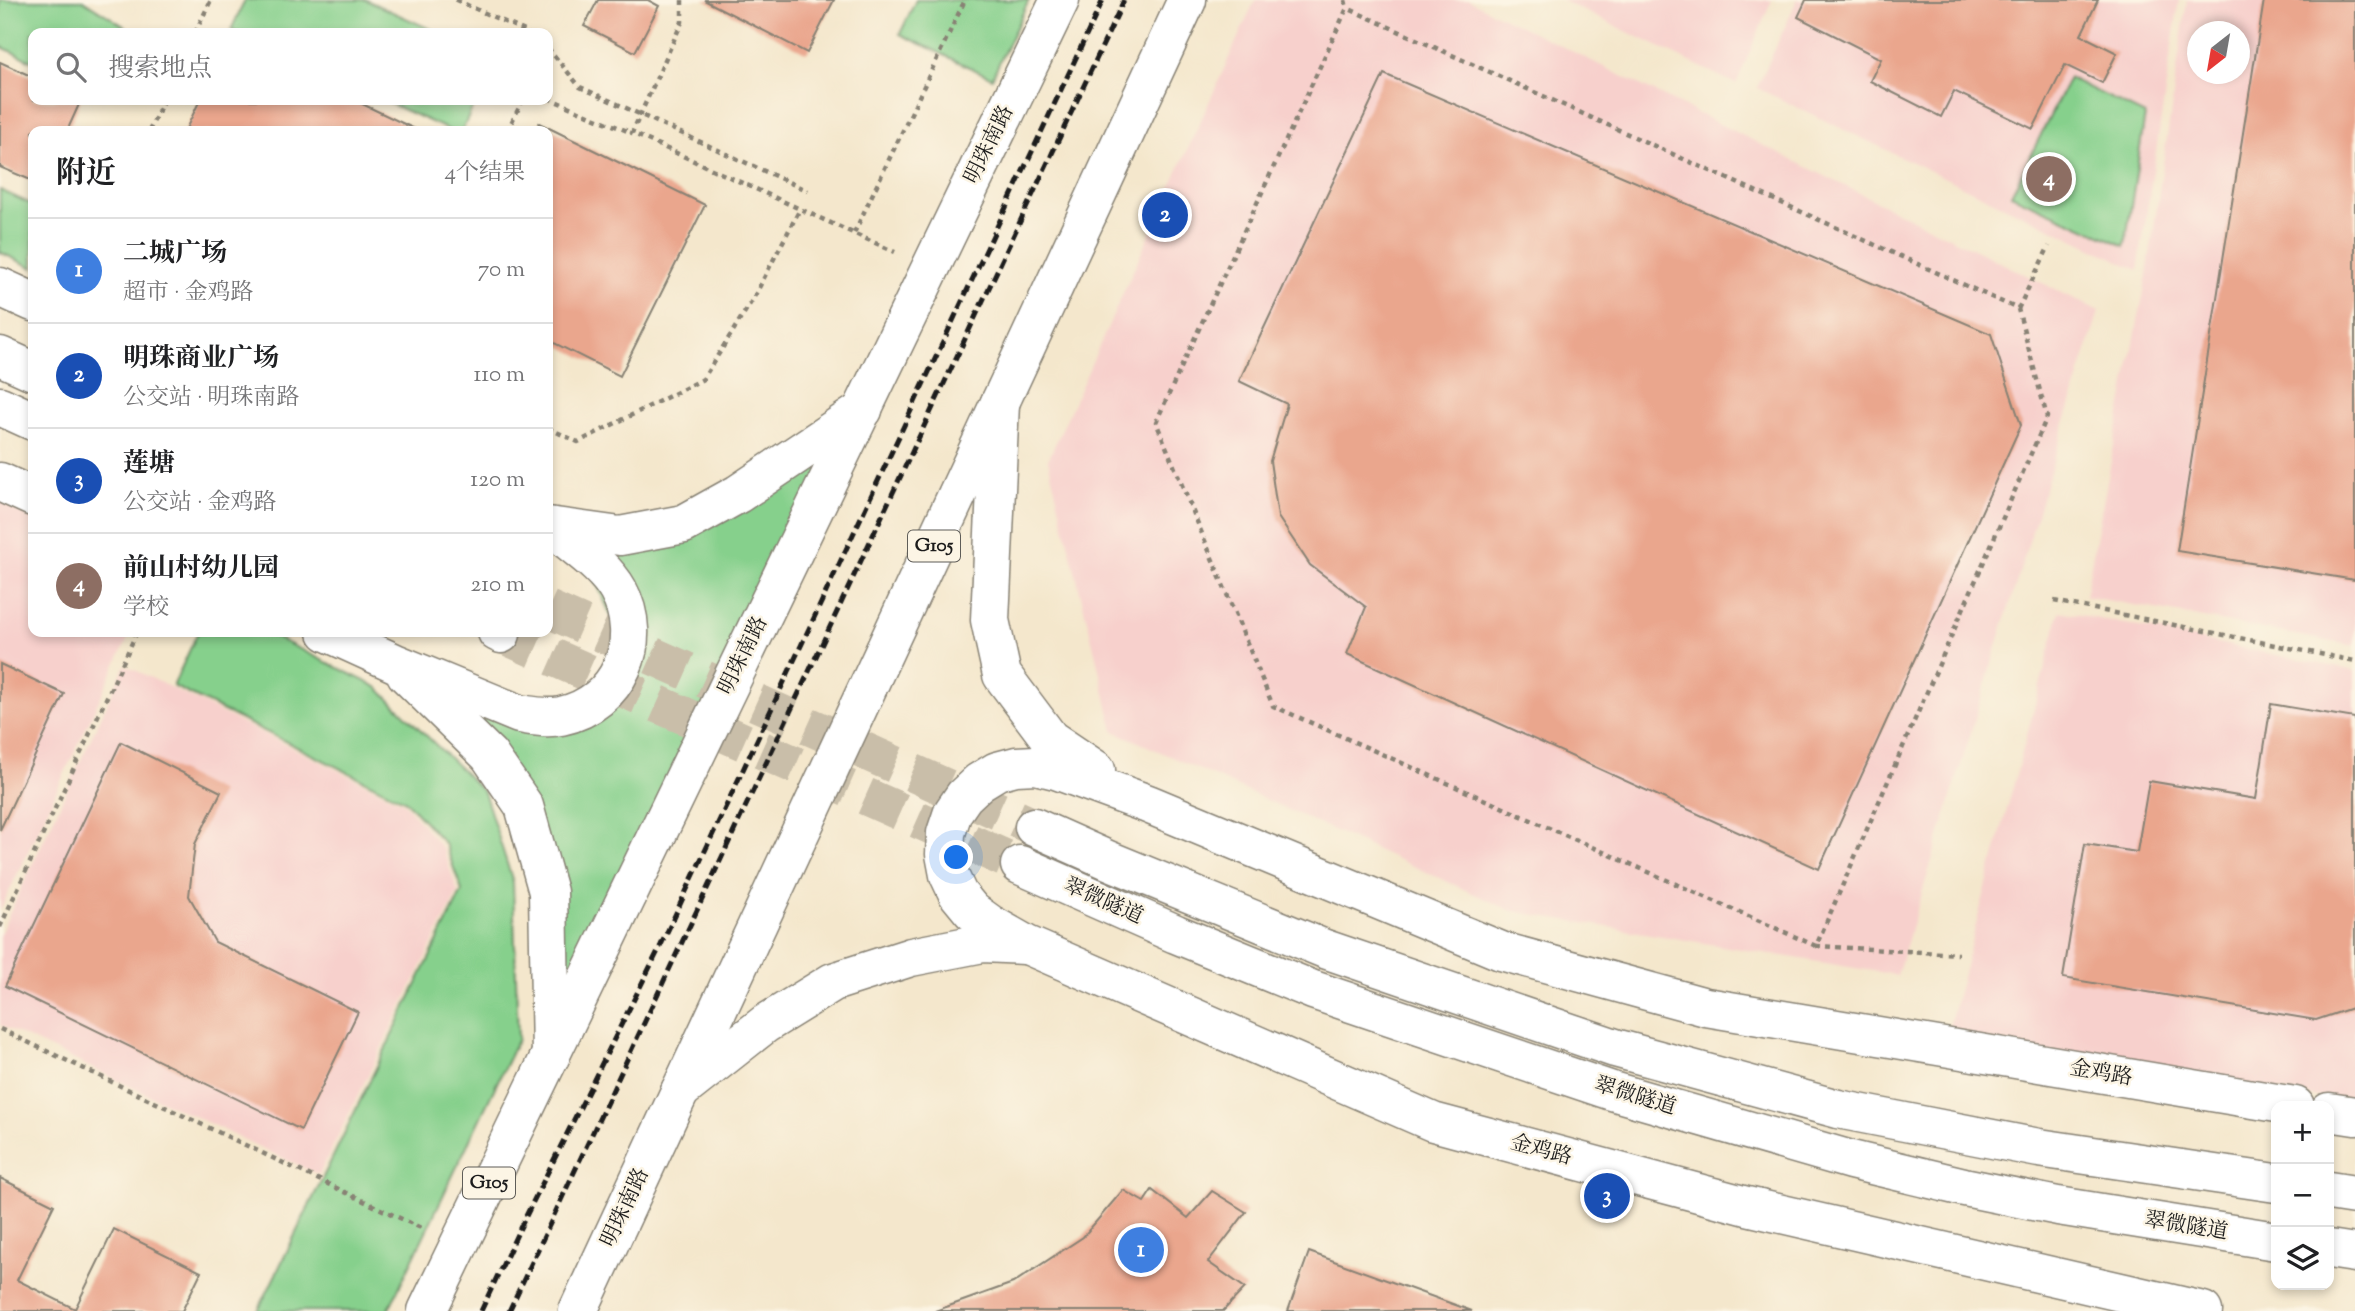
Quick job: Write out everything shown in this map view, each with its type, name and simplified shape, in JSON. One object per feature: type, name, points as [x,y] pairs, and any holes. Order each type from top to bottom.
[{"type":"main road","name":"明珠南路","points":[[428,1311],[1060,0]]},
{"type":"main road","name":"明珠南路","points":[[578,1311],[1187,0]]},
{"type":"main road","points":[[0,287],[28,300]]},
{"type":"main road","points":[[0,356],[28,369]]},
{"type":"main road","points":[[1000,403],[990,620],[1002,675],[1050,739],[1148,804]]},
{"type":"main road","points":[[0,406],[28,419]]},
{"type":"main road","points":[[553,526],[620,536],[684,524],[738,494],[863,410]]},
{"type":"main road","points":[[0,482],[28,495]]},
{"type":"main road","points":[[338,637],[519,714],[539,718],[559,717],[578,711],[596,701],[611,687],[622,670],[628,650],[629,629],[617,588],[603,571],[553,529]]},
{"type":"main road","points":[[395,663],[489,755],[524,806],[548,892],[551,1055]]},
{"type":"main road","name":"金鸡路","points":[[2203,1311],[1747,1206],[1433,1122],[1027,945],[989,924],[972,911],[958,894],[949,876],[945,854],[946,832],[953,813],[964,796],[979,782],[997,771],[1036,765],[1148,804],[1501,951],[1706,1007],[2271,1102]]},
{"type":"main road","name":"翠微隧道","points":[[1034,827],[1325,949],[1615,1048],[1838,1109],[2039,1148],[2271,1182]]},
{"type":"main road","name":"翠微隧道","points":[[1020,865],[1176,934],[1313,990],[1612,1091],[1852,1160],[1964,1187],[2058,1206],[2271,1240]]},
{"type":"main road","points":[[680,1091],[765,1024],[833,982],[911,957],[983,943],[1027,945]]},
{"type":"main road","points":[[2334,1113],[2355,1116]]},
{"type":"main road","points":[[2334,1192],[2355,1195]]},
{"type":"main road","points":[[2334,1250],[2355,1253]]},
{"type":"path","points":[[197,28],[211,0]]},
{"type":"path","points":[[456,0],[518,28]]},
{"type":"path","points":[[632,133],[682,22],[682,0]]},
{"type":"path","points":[[854,233],[965,0]]},
{"type":"path","points":[[1345,0],[1347,8],[1156,422],[1273,706],[1816,946],[1958,954]]},
{"type":"path","points":[[1347,8],[2018,309]]},
{"type":"path","points":[[553,54],[580,87],[808,191]]},
{"type":"path","points":[[553,100],[931,268]]},
{"type":"path","points":[[151,126],[162,105]]},
{"type":"path","points":[[510,126],[520,105]]},
{"type":"path","points":[[553,430],[578,442],[703,379],[753,299],[800,209]]},
{"type":"path","points":[[1816,946],[2047,417],[2018,309],[2049,246]]},
{"type":"path","points":[[2054,601],[2355,661]]},
{"type":"path","points":[[0,927],[135,637]]},
{"type":"path","points":[[0,1029],[458,1246]]},
{"type":"shaded area","points":[[1255,0],[1468,0],[2099,311],[1897,975],[1512,911],[1114,731],[1048,460]]},
{"type":"shaded area","points":[[1561,0],[1772,0],[1736,84]]},
{"type":"shaded area","points":[[1797,0],[2179,0],[2138,270],[1757,88]]},
{"type":"shaded area","points":[[2187,0],[2355,0],[2355,646],[2085,596],[2147,275]]},
{"type":"shaded area","points":[[0,488],[28,501],[28,637],[129,637],[0,911]]},
{"type":"shaded area","points":[[2060,611],[2355,671],[2355,1103],[1946,1037]]},
{"type":"shaded area","points":[[125,665],[404,803],[443,849],[458,892],[319,1175],[0,1025],[0,934]]},
{"type":"green space","points":[[0,0],[83,0],[127,28],[28,28],[28,60],[0,46]]},
{"type":"green space","points":[[245,0],[366,0],[428,28],[232,28]]},
{"type":"green space","points":[[916,0],[1029,0],[992,78],[900,34]]},
{"type":"green space","points":[[2069,78],[2145,115],[2125,246],[2011,195]]},
{"type":"green space","points":[[393,105],[474,105],[464,126],[440,126]]},
{"type":"green space","points":[[0,190],[28,203],[28,266],[0,252]]},
{"type":"green space","points":[[843,435],[561,1013],[557,891],[434,686],[504,722],[635,672],[578,540],[624,550]]},
{"type":"green space","points":[[196,637],[275,637],[377,687],[484,792],[513,882],[518,1039],[388,1311],[258,1311],[462,891],[445,844],[406,801],[173,686]]},
{"type":"building","points":[[598,0],[648,0],[659,6],[635,52],[584,26]]},
{"type":"building","points":[[704,0],[834,0],[807,53]]},
{"type":"building","points":[[1806,0],[2098,0],[2081,35],[2117,53],[2102,83],[2065,65],[2033,129],[1954,91],[1941,117],[1870,81],[1881,59],[1798,17]]},
{"type":"building","points":[[2264,0],[2355,0],[2355,580],[2177,551]]},
{"type":"building","points":[[0,62],[28,75],[28,105],[79,105],[69,126],[28,126],[28,179],[0,167]]},
{"type":"building","points":[[1384,74],[1991,334],[2021,425],[1819,869],[1347,654],[1366,607],[1310,565],[1278,517],[1270,461],[1287,404],[1239,381]]},
{"type":"building","points":[[198,105],[364,105],[409,126],[187,126]]},
{"type":"building","points":[[553,130],[705,205],[620,376],[553,342]]},
{"type":"building","points":[[0,664],[64,694],[0,830]]},
{"type":"building","points":[[2271,704],[2355,718],[2355,1007],[2316,1020],[2063,978],[2085,844],[2137,852],[2149,781],[2256,799]]},
{"type":"building","points":[[121,742],[221,792],[195,844],[189,896],[215,942],[358,1012],[301,1130],[5,986]]},
{"type":"building","points":[[0,1178],[54,1205],[17,1280],[75,1309],[114,1229],[201,1272],[182,1311],[0,1311]]},
{"type":"building","points":[[1123,1190],[1144,1202],[1152,1190],[1188,1218],[1212,1191],[1246,1212],[1208,1262],[1245,1288],[1223,1311],[935,1311],[1013,1283],[1083,1237]]},
{"type":"building","points":[[1309,1252],[1472,1311],[1288,1311]]},
{"type":"tunnel","points":[[553,611],[1034,827]]},
{"type":"tunnel","points":[[508,637],[1020,865]]},
{"type":"railway","points":[[481,1311],[661,945],[1103,0]]},
{"type":"railway","points":[[509,1311],[1124,0]]},
{"type":"place","name":"前山村幼儿园","points":[[2049,179]]},
{"type":"place","name":"明珠商业广场","points":[[1165,215]]},
{"type":"place","name":"莲塘","points":[[1607,1196]]},
{"type":"place","name":"二城广场","points":[[1141,1250]]}]
